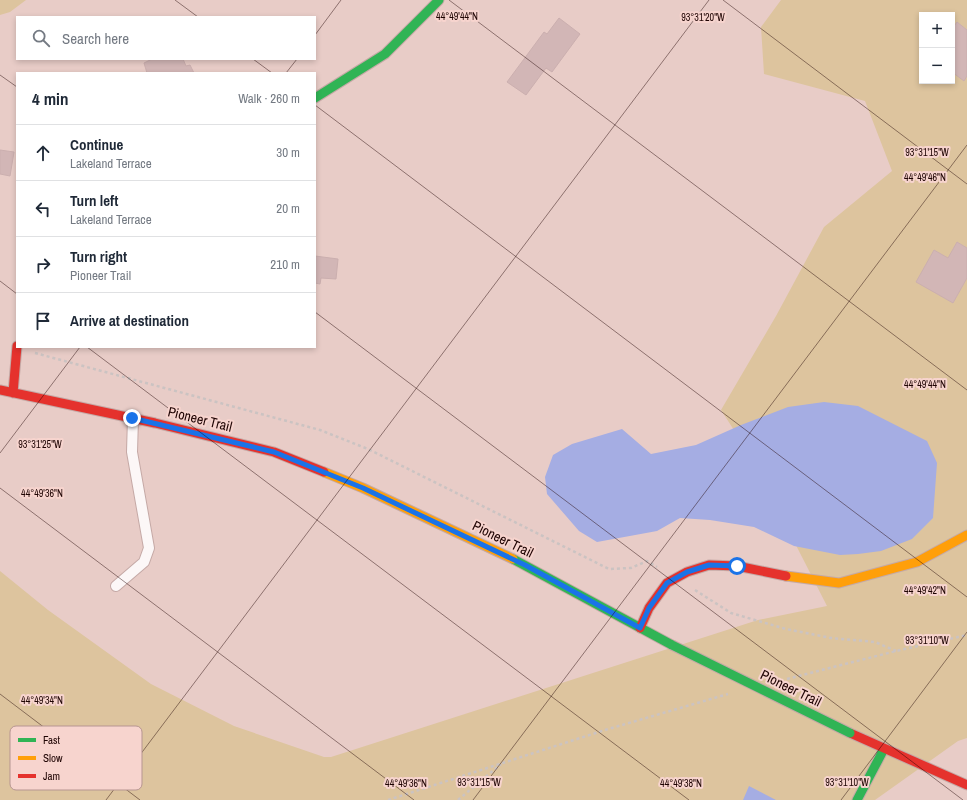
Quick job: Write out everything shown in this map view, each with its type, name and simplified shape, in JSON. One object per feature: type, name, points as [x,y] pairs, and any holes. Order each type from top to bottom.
[{"type":"main road","points":[[316,97],[385,54],[439,0]]},
{"type":"main road","points":[[13,393],[17,348]]},
{"type":"main road","name":"Pioneer Trail","points":[[0,390],[132,418],[274,452],[363,488],[525,565],[672,645],[850,733],[967,785]]},
{"type":"main road","points":[[640,628],[649,608],[667,583],[687,572],[709,565],[737,566],[786,576],[839,583],[917,562],[967,535]]},
{"type":"main road","points":[[857,800],[884,749]]},
{"type":"lane","points":[[116,586],[144,562],[149,548],[132,452],[132,418]]},
{"type":"path","points":[[21,348],[320,430],[368,449],[609,569],[630,568],[647,561],[659,569],[678,576],[698,592],[731,613],[786,629],[832,638],[875,642],[896,651]]},
{"type":"path","points":[[388,800],[503,762],[458,800]]},
{"type":"shaded area","points":[[0,0],[26,0],[10,12],[0,15]]},
{"type":"shaded area","points":[[781,0],[967,0],[967,738],[958,741],[875,800],[0,800],[0,571],[48,610],[151,684],[234,726],[324,757],[331,757],[758,620],[827,606],[750,455],[721,410],[776,316],[824,227],[892,171],[865,101],[764,74],[761,27]]},
{"type":"water","points":[[824,402],[858,406],[927,441],[937,463],[933,518],[912,539],[881,551],[840,555],[794,546],[754,527],[710,520],[680,518],[657,531],[597,542],[579,531],[547,494],[545,477],[553,455],[572,444],[622,429],[651,454],[696,445],[741,425],[788,407]]},
{"type":"water","points":[[749,786],[776,800],[743,800]]},
{"type":"building","points":[[559,18],[580,34],[552,72],[546,68],[526,95],[507,82],[544,32],[547,34]]},
{"type":"building","points":[[957,22],[967,30],[967,76],[964,81],[955,74],[955,25]]},
{"type":"building","points":[[150,60],[183,60],[186,66],[190,65],[194,72],[147,72],[144,63]]},
{"type":"building","points":[[0,150],[14,152],[10,176],[0,174]]},
{"type":"building","points":[[957,242],[967,248],[967,278],[953,303],[916,282],[934,250],[948,258]]},
{"type":"building","points":[[316,256],[338,259],[336,279],[321,278],[320,284],[316,283]]},
{"type":"traffic: fast","points":[[316,97],[385,54],[439,0]]},
{"type":"traffic: fast","points":[[513,559],[672,645]]},
{"type":"traffic: fast","points":[[672,645],[850,733]]},
{"type":"traffic: fast","points":[[857,800],[884,749]]},
{"type":"traffic: slow","points":[[324,472],[363,488],[513,559]]},
{"type":"traffic: slow","points":[[786,576],[839,583],[917,562],[967,535]]},
{"type":"traffic: jam","points":[[13,393],[17,348]]},
{"type":"traffic: jam","points":[[0,390],[155,423],[274,452],[324,472]]},
{"type":"traffic: jam","points":[[640,628],[649,608],[667,583],[687,572],[709,565],[737,566],[786,576]]},
{"type":"traffic: jam","points":[[850,733],[967,785]]},
{"type":"route","points":[[132,418],[274,452],[363,488],[525,565],[640,628],[649,608],[667,583],[687,572],[709,565],[737,566]]}]
